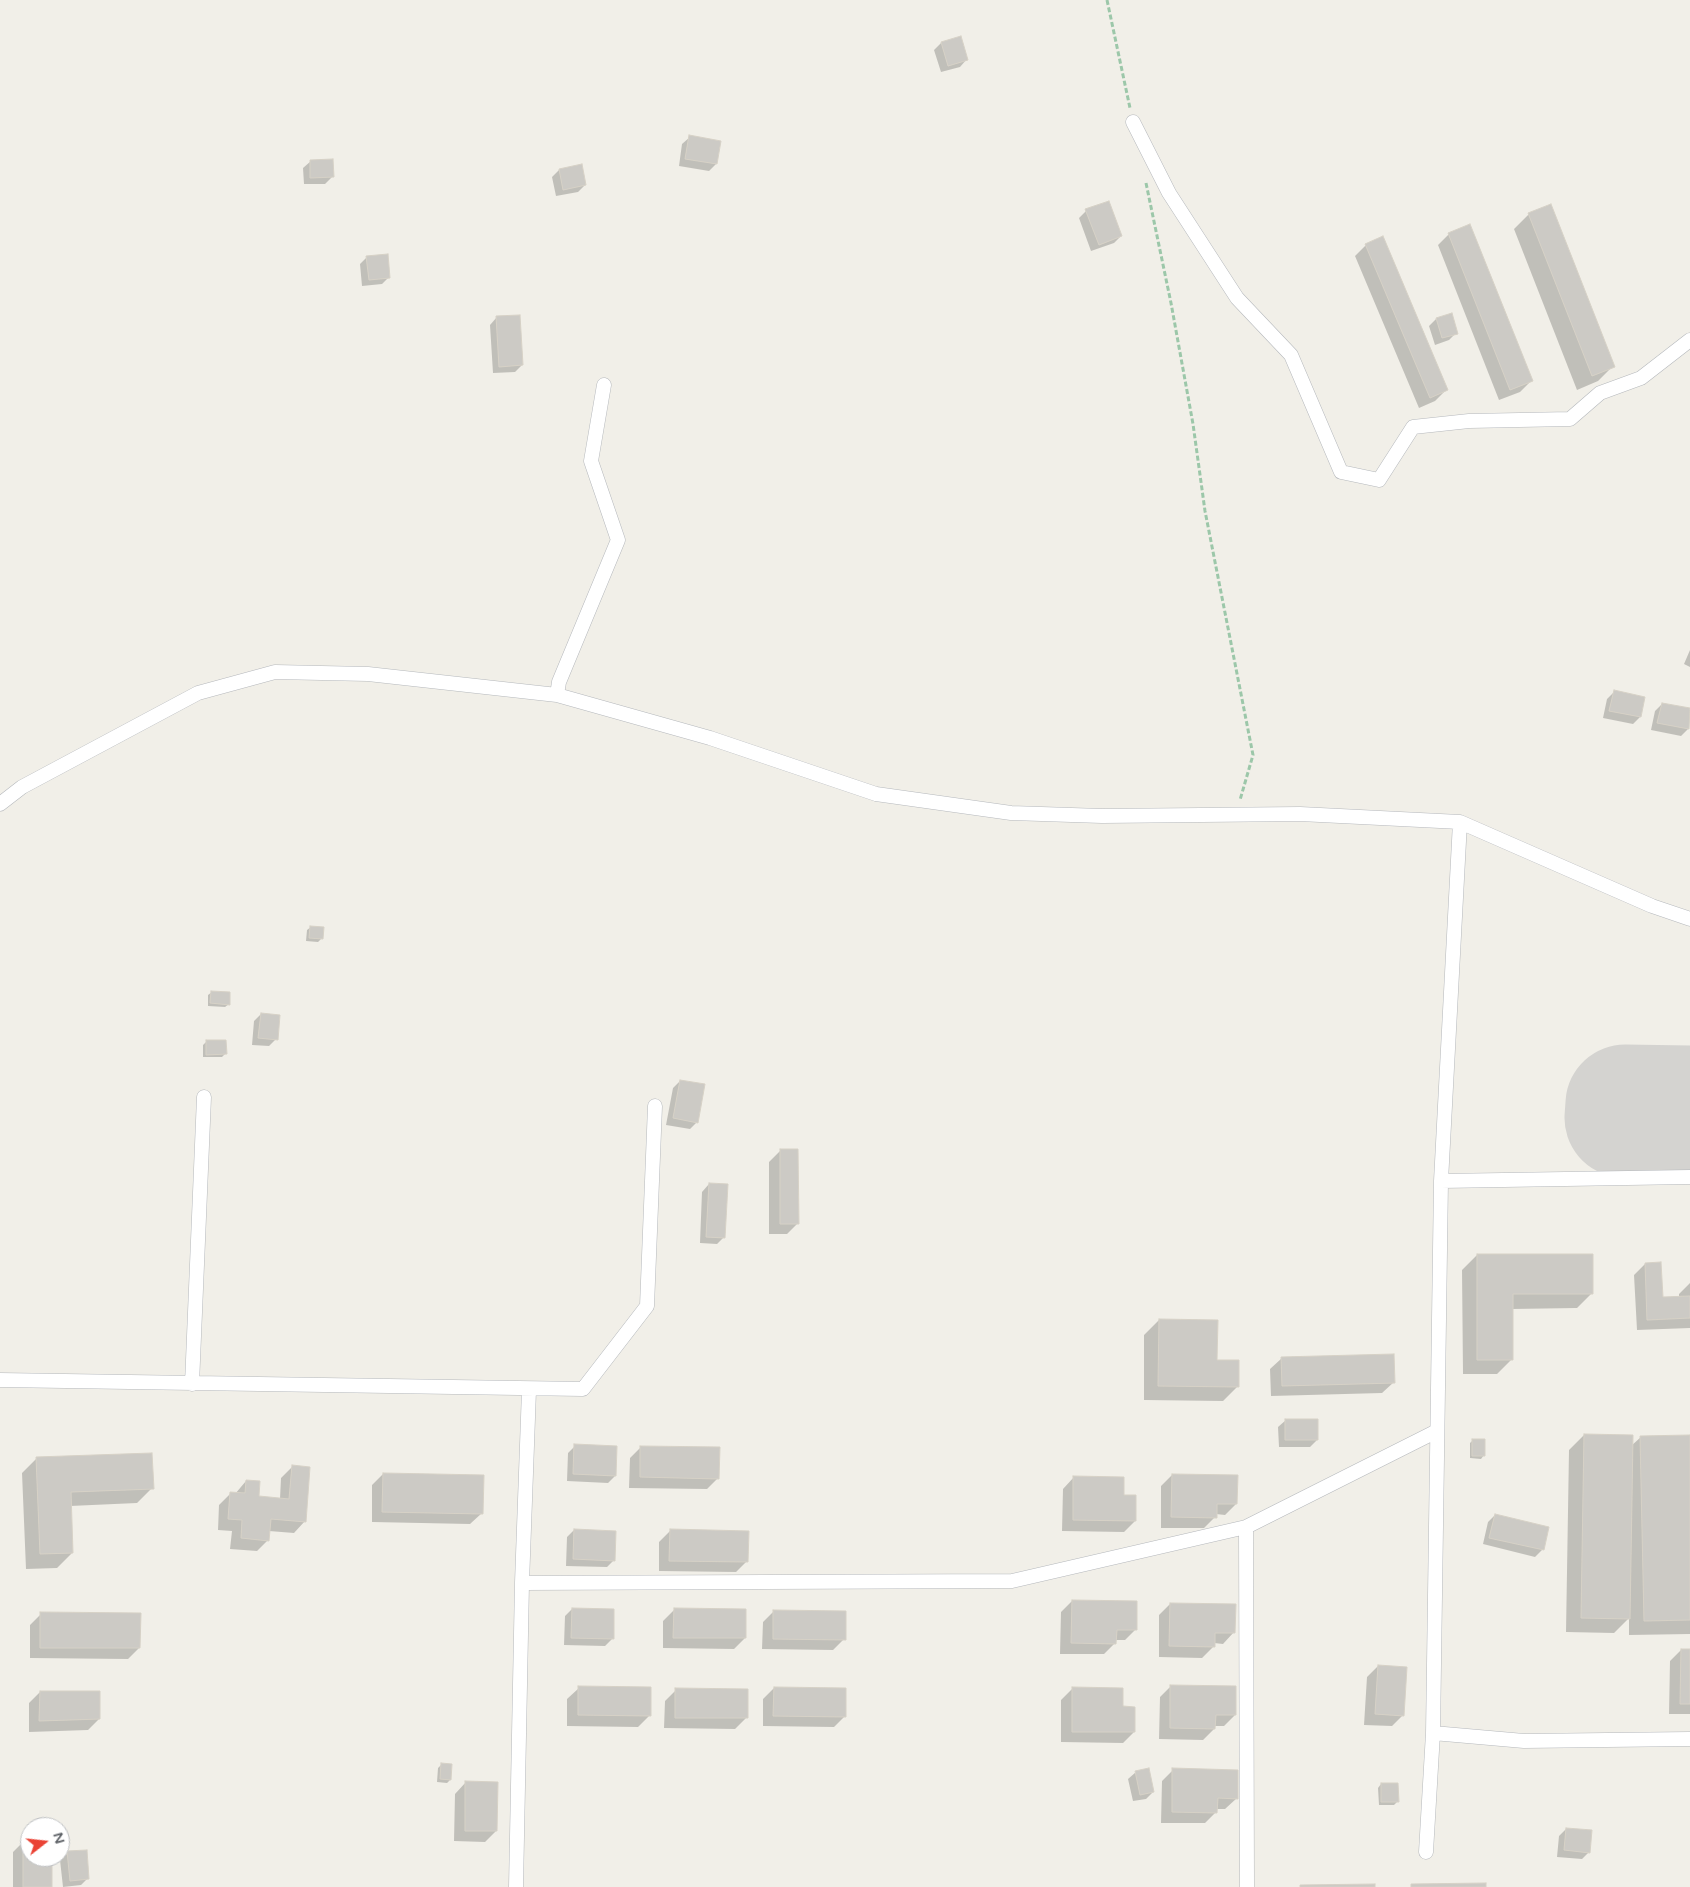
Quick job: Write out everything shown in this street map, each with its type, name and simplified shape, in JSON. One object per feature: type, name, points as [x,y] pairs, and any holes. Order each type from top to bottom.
[{"type":"street","points":[[1133,122],[1169,193],[1237,298],[1291,355],[1341,472],[1379,480],[1413,426],[1469,421],[1570,419],[1600,393],[1641,378],[1690,340]]},
{"type":"street","points":[[557,696],[559,682],[618,540],[591,461],[604,386]]},
{"type":"street","points":[[0,804],[22,787],[198,693],[275,672],[368,674],[557,696],[710,738],[876,794],[1011,813],[1102,816],[1300,814],[1460,822],[1652,906],[1690,919]]},
{"type":"street","points":[[1426,1852],[1433,1733],[1440,1181],[1460,822]]},
{"type":"street","points":[[192,1384],[204,1097]]},
{"type":"street","points":[[0,1380],[529,1390],[583,1389],[646,1306],[655,1106]]},
{"type":"street","points":[[1440,1181],[1690,1177]]},
{"type":"street","points":[[516,1887],[522,1583],[529,1390]]},
{"type":"street","points":[[522,1583],[1012,1581],[1246,1527],[1437,1431]]},
{"type":"street","points":[[1246,1527],[1247,1887]]},
{"type":"street","points":[[1433,1733],[1524,1741],[1690,1740]]},
{"type":"path","points":[[1107,0],[1133,122]]},
{"type":"path","points":[[1145,180],[1171,303],[1193,424],[1205,511],[1254,755],[1236,814]]},
{"type":"building","points":[[961,36],[968,60],[948,66],[941,42]]},
{"type":"building","points":[[689,135],[721,141],[717,164],[685,159]]},
{"type":"building","points":[[333,159],[334,177],[310,178],[310,160]]},
{"type":"building","points":[[582,164],[586,185],[563,190],[559,169]]},
{"type":"building","points":[[1109,201],[1122,236],[1099,245],[1085,209]]},
{"type":"building","points":[[1551,204],[1615,367],[1592,376],[1528,213]]},
{"type":"building","points":[[1470,224],[1533,381],[1510,390],[1448,233]]},
{"type":"building","points":[[1383,236],[1448,390],[1430,398],[1365,244]]},
{"type":"building","points":[[388,254],[390,278],[369,280],[366,256]]},
{"type":"building","points":[[1452,313],[1458,334],[1442,338],[1436,318]]},
{"type":"building","points":[[520,315],[523,365],[499,367],[496,316]]},
{"type":"building","points":[[1614,690],[1645,697],[1641,717],[1609,711]]},
{"type":"building","points":[[1662,703],[1690,708],[1689,729],[1657,723]]},
{"type":"building","points":[[310,926],[324,927],[323,939],[309,938]]},
{"type":"building","points":[[211,991],[230,992],[230,1005],[210,1003]]},
{"type":"building","points":[[261,1013],[280,1015],[278,1040],[258,1038]]},
{"type":"building","points":[[206,1040],[226,1040],[227,1054],[206,1055]]},
{"type":"building","points":[[680,1080],[705,1084],[698,1123],[673,1118]]},
{"type":"building","points":[[780,1149],[798,1149],[799,1224],[780,1224]]},
{"type":"building","points":[[709,1183],[728,1184],[725,1238],[706,1237]]},
{"type":"building","points":[[1477,1254],[1593,1254],[1593,1294],[1513,1294],[1513,1360],[1477,1360]]},
{"type":"building","points":[[1661,1262],[1663,1297],[1690,1296],[1690,1318],[1647,1320],[1645,1263]]},
{"type":"building","points":[[1159,1319],[1218,1320],[1217,1360],[1239,1360],[1239,1387],[1158,1386]]},
{"type":"building","points":[[1394,1354],[1395,1383],[1282,1386],[1281,1357]]},
{"type":"building","points":[[1285,1419],[1318,1419],[1318,1440],[1285,1440]]},
{"type":"building","points":[[1584,1434],[1633,1435],[1630,1619],[1581,1618]]},
{"type":"building","points":[[1690,1435],[1690,1620],[1644,1621],[1640,1436]]},
{"type":"building","points":[[1472,1439],[1485,1439],[1485,1456],[1472,1456]]},
{"type":"building","points":[[574,1444],[617,1446],[616,1476],[573,1474]]},
{"type":"building","points":[[640,1446],[720,1447],[719,1479],[640,1477]]},
{"type":"building","points":[[152,1453],[154,1489],[71,1492],[73,1553],[40,1554],[36,1457]]},
{"type":"building","points":[[292,1465],[310,1467],[306,1522],[271,1519],[269,1541],[241,1538],[242,1520],[228,1519],[230,1492],[245,1493],[246,1480],[260,1481],[259,1496],[289,1499]]},
{"type":"building","points":[[383,1473],[484,1475],[483,1514],[382,1512]]},
{"type":"building","points":[[1172,1474],[1238,1475],[1237,1504],[1217,1504],[1217,1518],[1171,1517]]},
{"type":"building","points":[[1073,1476],[1124,1477],[1124,1495],[1136,1495],[1136,1521],[1073,1520]]},
{"type":"building","points":[[1495,1514],[1549,1527],[1544,1550],[1489,1538]]},
{"type":"building","points":[[574,1529],[616,1531],[615,1561],[573,1559]]},
{"type":"building","points":[[670,1529],[749,1531],[748,1562],[669,1561]]},
{"type":"building","points":[[1072,1600],[1137,1601],[1137,1630],[1117,1630],[1116,1644],[1071,1643]]},
{"type":"building","points":[[1170,1603],[1236,1604],[1235,1633],[1215,1633],[1215,1647],[1169,1646]]},
{"type":"building","points":[[572,1608],[614,1609],[614,1639],[571,1638]]},
{"type":"building","points":[[674,1608],[746,1609],[746,1638],[673,1638]]},
{"type":"building","points":[[773,1610],[846,1611],[846,1640],[773,1639]]},
{"type":"building","points":[[40,1612],[141,1613],[140,1648],[40,1648]]},
{"type":"building","points":[[1681,1649],[1690,1649],[1690,1704],[1680,1704]]},
{"type":"building","points":[[1378,1665],[1407,1667],[1404,1716],[1375,1714]]},
{"type":"building","points":[[1170,1685],[1236,1686],[1236,1715],[1216,1715],[1215,1729],[1170,1728]]},
{"type":"building","points":[[578,1686],[651,1687],[651,1716],[578,1715]]},
{"type":"building","points":[[774,1687],[846,1688],[846,1717],[773,1716]]},
{"type":"building","points":[[1072,1687],[1123,1688],[1123,1706],[1135,1707],[1135,1732],[1072,1732]]},
{"type":"building","points":[[675,1688],[748,1689],[748,1718],[675,1718]]},
{"type":"building","points":[[40,1691],[100,1691],[100,1719],[39,1721]]},
{"type":"building","points":[[441,1763],[452,1764],[451,1780],[440,1779]]},
{"type":"building","points":[[1149,1768],[1154,1792],[1140,1795],[1135,1771]]},
{"type":"building","points":[[1172,1768],[1238,1770],[1238,1799],[1218,1798],[1217,1813],[1172,1812]]},
{"type":"building","points":[[465,1781],[498,1782],[497,1831],[465,1831]]},
{"type":"building","points":[[1381,1783],[1398,1783],[1399,1802],[1381,1802]]},
{"type":"building","points":[[1566,1828],[1592,1830],[1590,1853],[1564,1850]]},
{"type":"building","points":[[87,1850],[89,1879],[70,1881],[70,1851]]},
{"type":"building","points":[[23,1867],[52,1867],[52,1887],[23,1887]]},
{"type":"building","points":[[1486,1883],[1486,1887],[1411,1887],[1411,1884]]},
{"type":"building","points":[[1375,1884],[1375,1887],[1300,1887],[1300,1885]]},
{"type":"runway","points":[[1690,1105],[1625,1104],[1624,1118],[1690,1119]]}]
